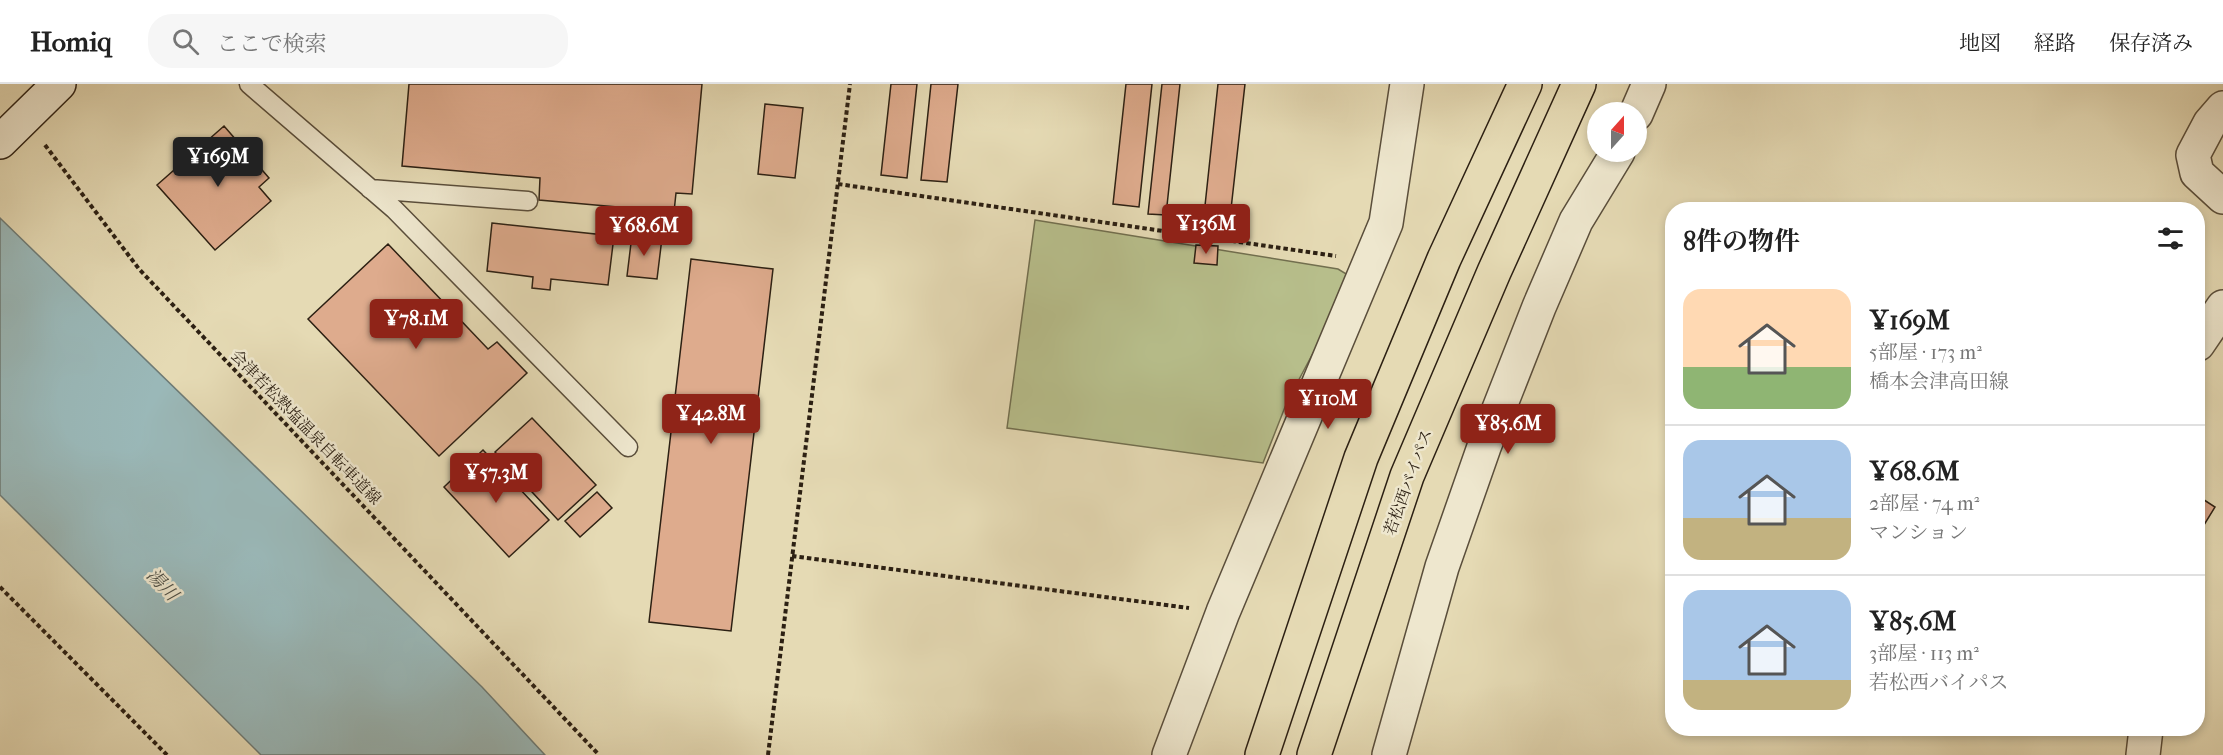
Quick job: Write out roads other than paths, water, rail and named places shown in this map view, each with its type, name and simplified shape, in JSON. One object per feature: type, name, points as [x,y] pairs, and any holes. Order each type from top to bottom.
[{"type":"highway","points":[[1262,755],[1361,458],[1444,260],[1525,84]]},
{"type":"highway","name":"若松西バイパス","points":[[1314,755],[1407,476],[1494,272],[1579,84]]},
{"type":"street","points":[[13,129],[59,84]]},
{"type":"street","points":[[1169,755],[1223,612],[1371,261],[1389,209],[1407,84]]},
{"type":"street","points":[[1641,102],[1649,84]]},
{"type":"street","points":[[2223,108],[2210,123],[2193,155],[2197,173],[2223,197]]},
{"type":"street","points":[[1389,755],[1442,567],[1484,447],[1539,307],[1576,221],[1612,162]]},
{"type":"street","points":[[2205,334],[2223,307]]},
{"type":"street","points":[[2143,755],[2145,736]]},
{"type":"lane","points":[[249,84],[394,209],[628,447]]},
{"type":"lane","points":[[370,189],[528,201]]},
{"type":"water","name":"湯川","points":[[0,218],[482,687],[545,755],[261,755],[0,495]]}]
